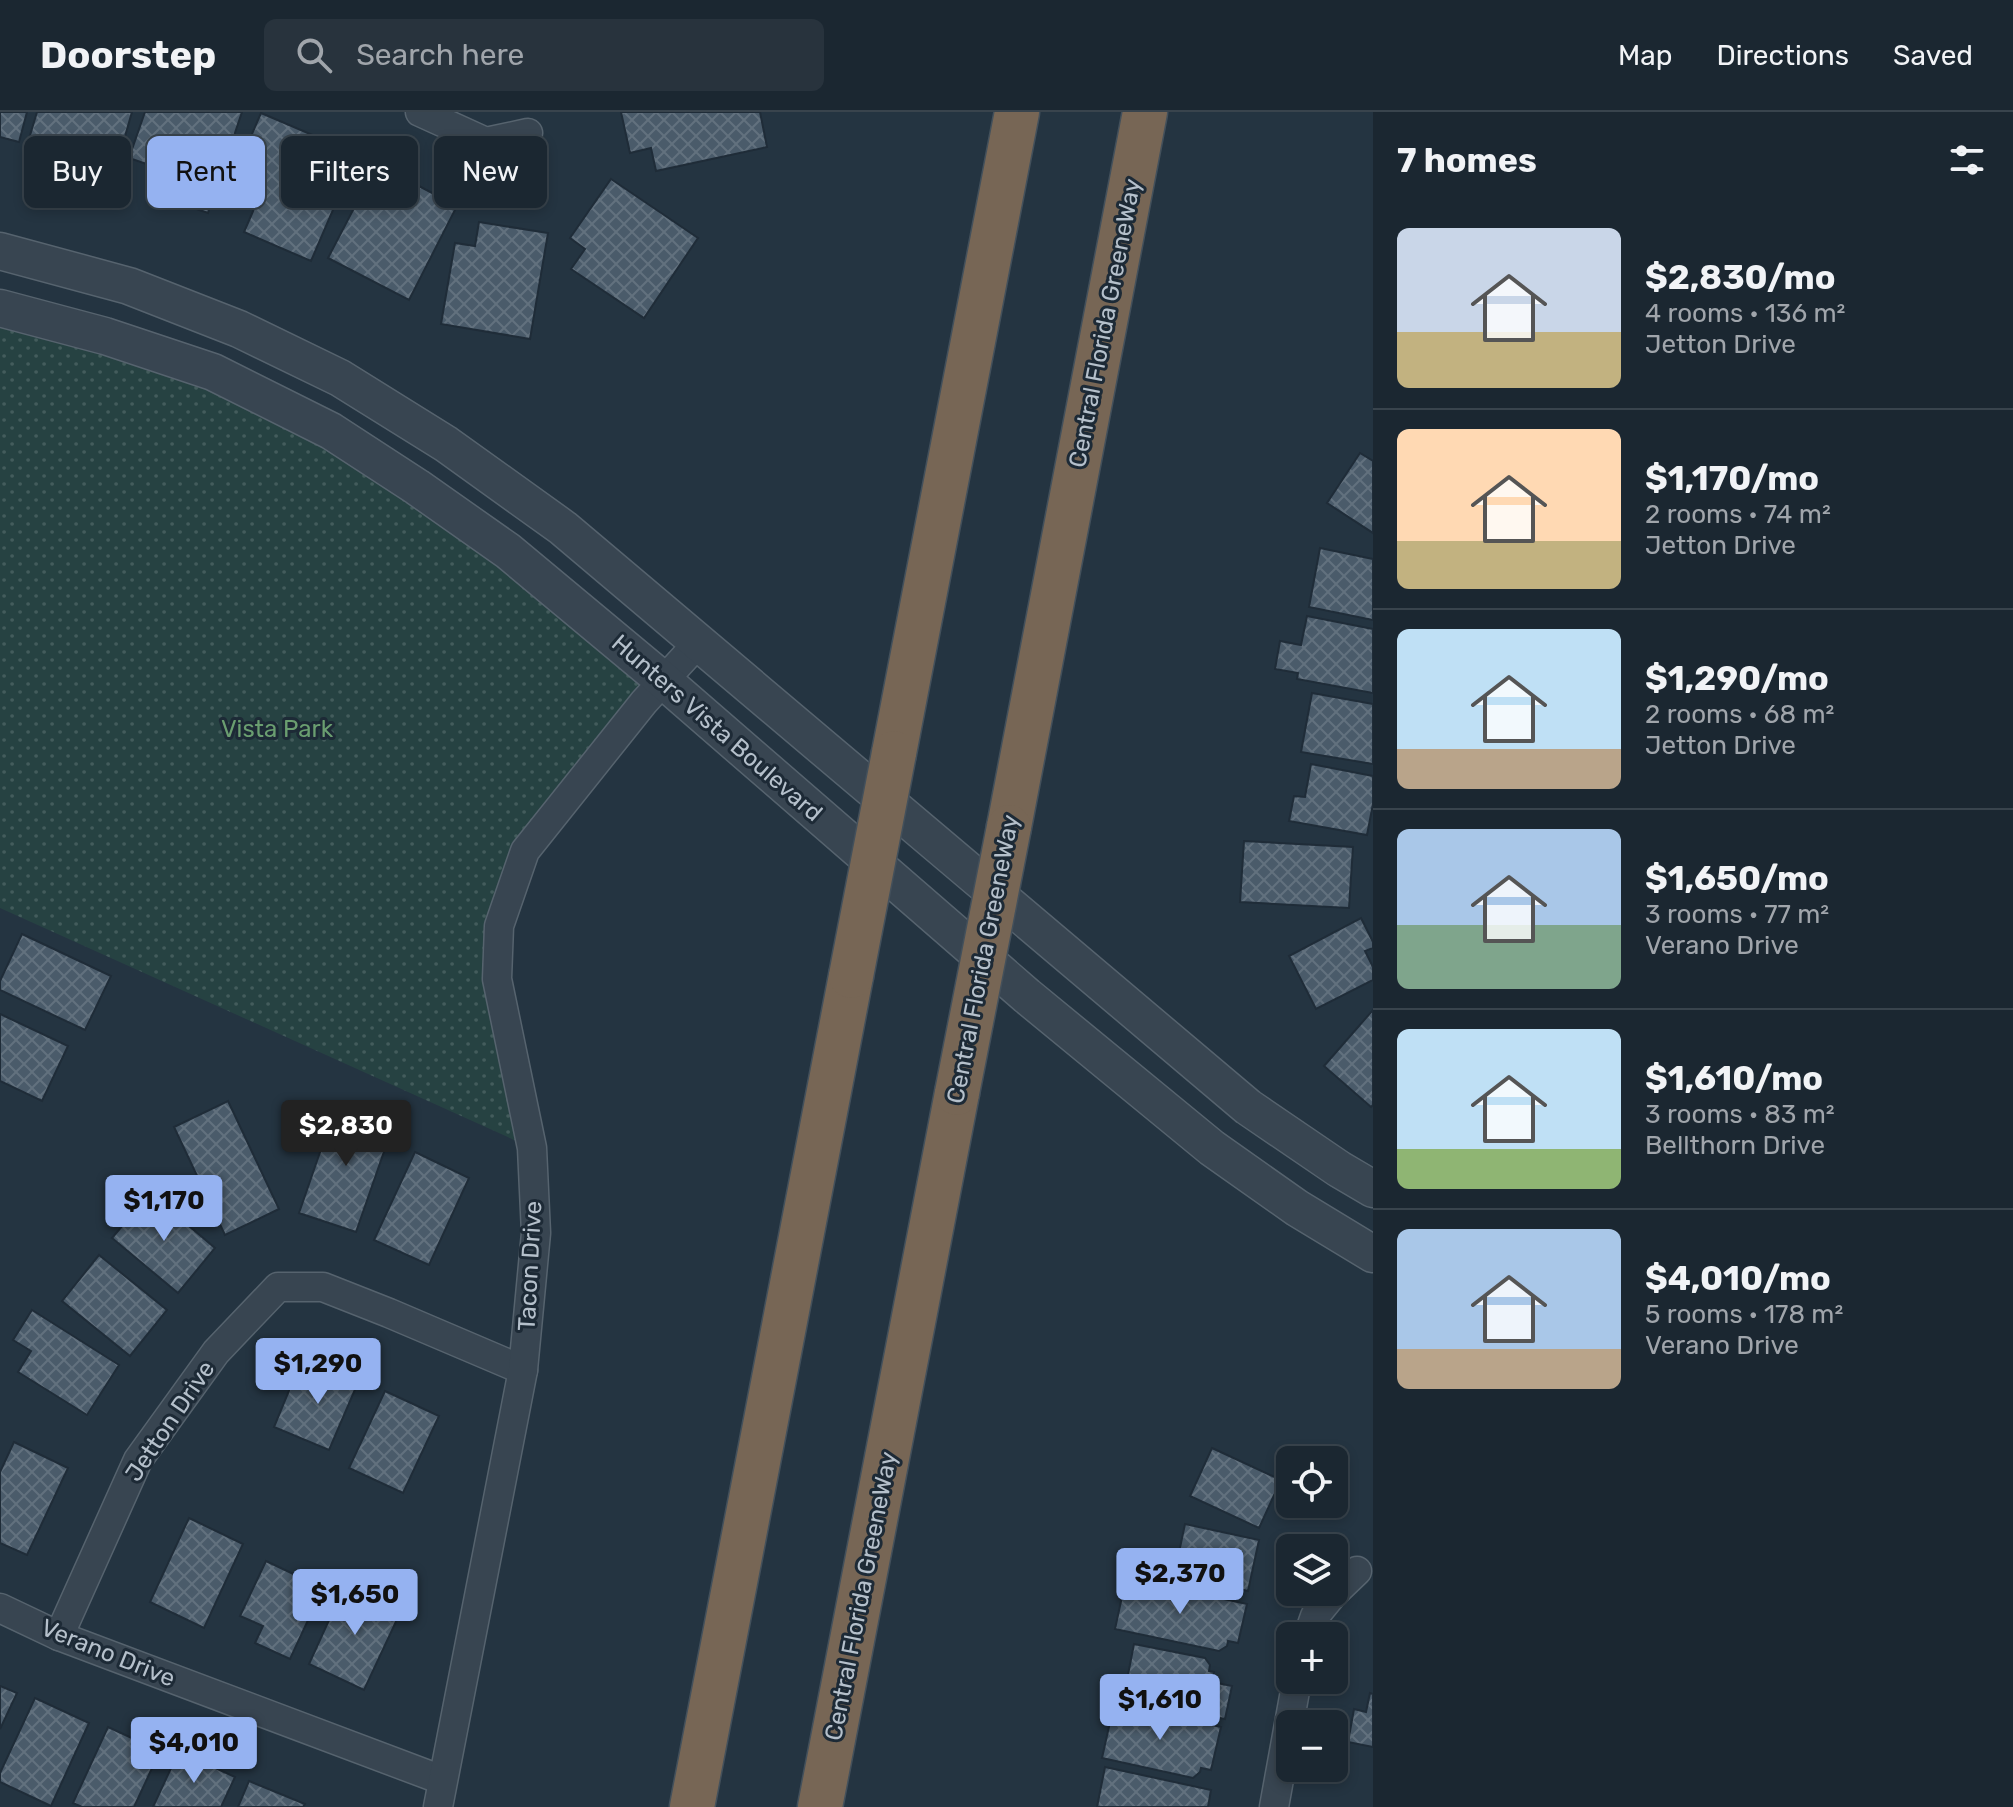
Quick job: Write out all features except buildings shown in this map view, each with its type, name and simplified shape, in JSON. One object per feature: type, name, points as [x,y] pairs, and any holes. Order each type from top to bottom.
[{"type":"highway","points":[[692,1807],[1017,112]]},
{"type":"highway","name":"Central Florida GreeneWay","points":[[820,1807],[1145,112]]},
{"type":"street","points":[[420,112],[486,142],[528,133]]},
{"type":"street","points":[[0,251],[129,286],[239,329],[340,378],[446,444],[563,528],[1248,1107],[1373,1189]]},
{"type":"street","name":"Hunters Vista Boulevard","points":[[0,308],[105,336],[213,372],[331,431],[417,487],[508,551],[664,681],[1027,996],[1212,1148],[1297,1208],[1373,1254]]},
{"type":"street","name":"Tacon Drive","points":[[440,1793],[523,1370],[536,1233],[532,1148],[497,979],[499,926],[525,851],[644,702],[698,643]]},
{"type":"street","name":"Jetton Drive","points":[[59,1636],[138,1460],[216,1352],[278,1287],[323,1287],[523,1370]]},
{"type":"street","points":[[1313,1622],[1333,1594],[1357,1571]]},
{"type":"street","name":"Verano Drive","points":[[0,1608],[59,1636],[440,1793]]},
{"type":"street","points":[[1274,1807],[1294,1694]]},
{"type":"green space","name":"Vista Park","points":[[0,308],[331,431],[664,681],[525,851],[499,926],[532,1148],[0,908]]}]
